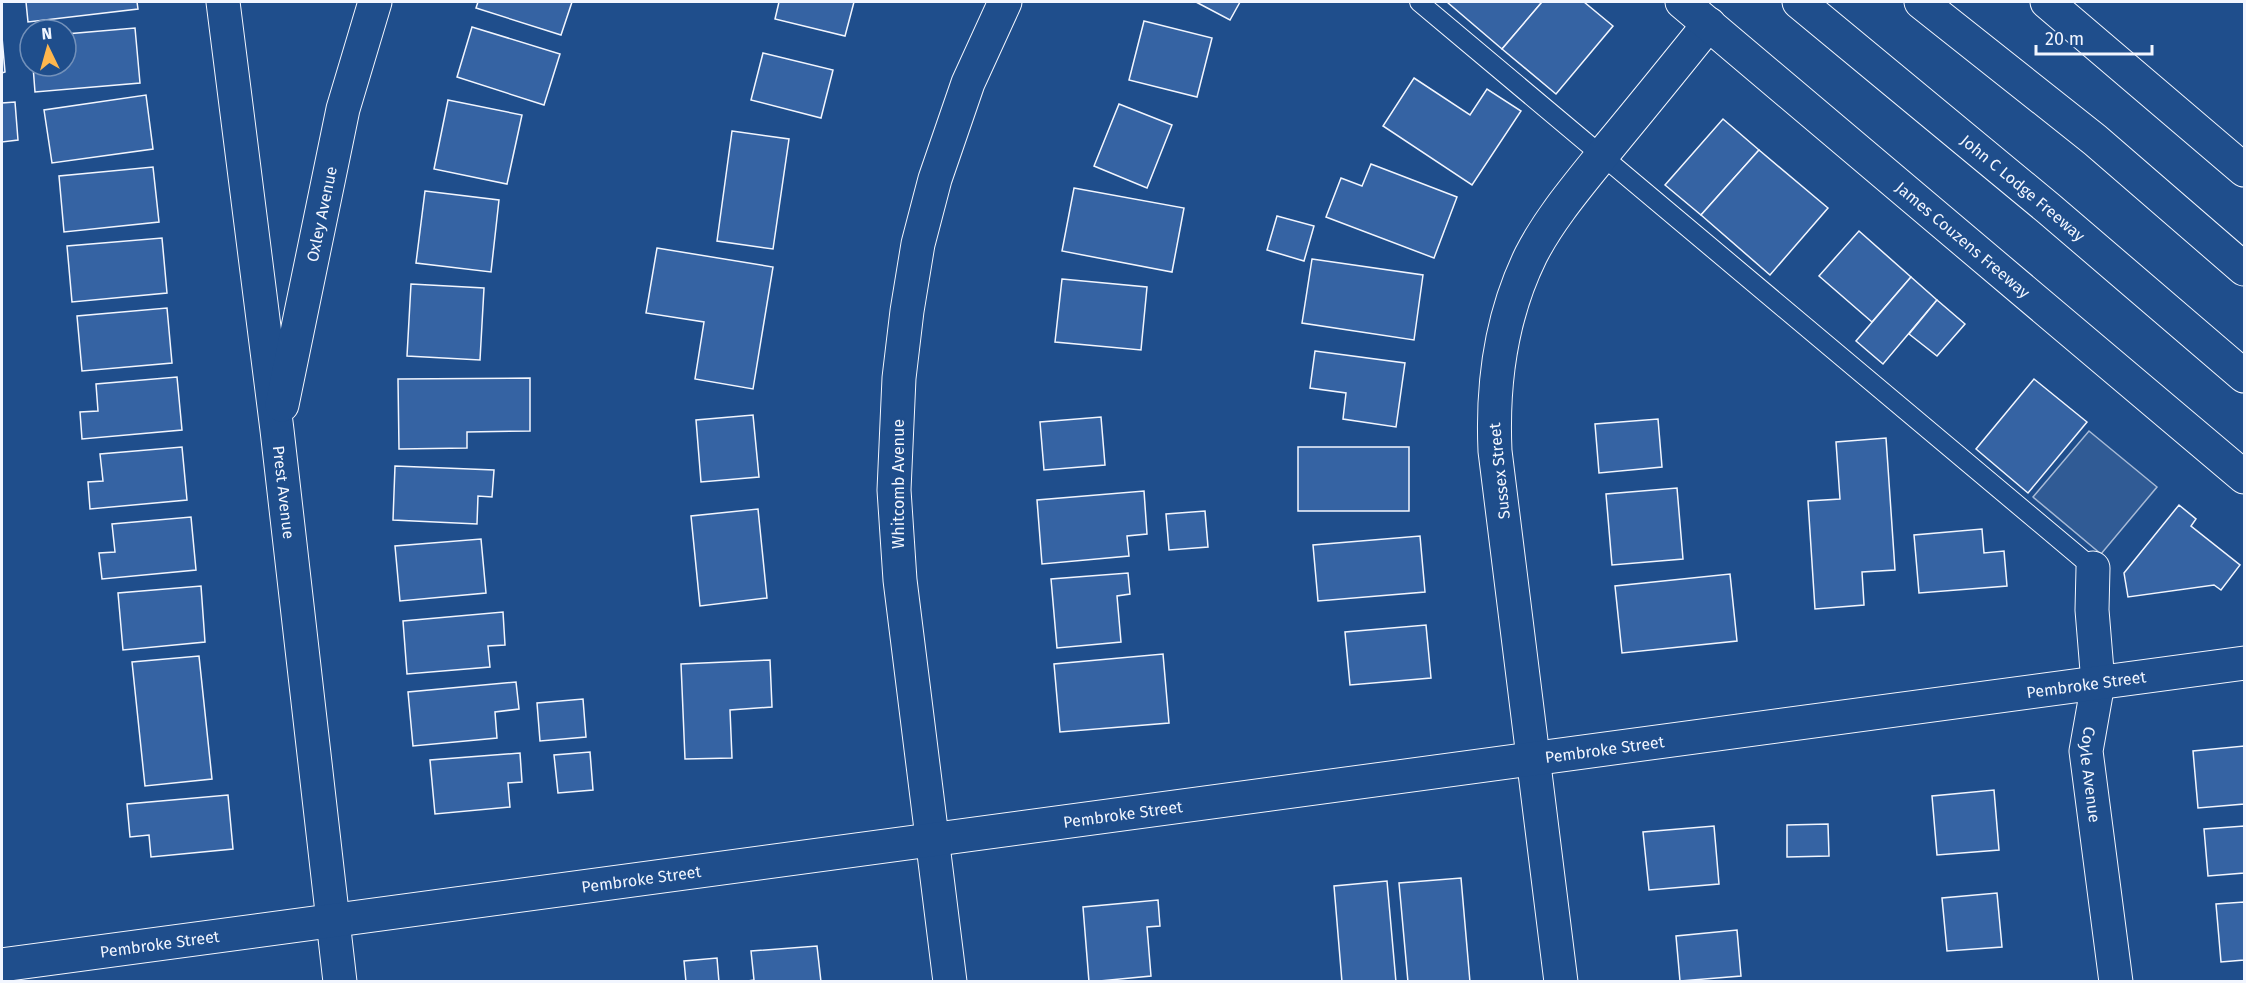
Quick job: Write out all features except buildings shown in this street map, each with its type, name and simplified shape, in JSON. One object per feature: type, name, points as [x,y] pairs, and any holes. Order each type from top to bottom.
[{"type":"main road","name":"Prest Avenue","points":[[223,2],[277,430],[340,981]]},
{"type":"main road","name":"Oxley Avenue","points":[[277,430],[343,109],[375,2]]},
{"type":"main road","name":"Whitcomb Avenue","points":[[950,981],[900,580],[894,490],[898,378],[918,244],[935,179],[968,83],[1005,2]]},
{"type":"main road","name":"James Couzens Freeway","points":[[1682,2],[2244,477]]},
{"type":"main road","name":"John C Lodge Freeway","points":[[1799,2],[2048,208],[2244,376]]},
{"type":"main road","points":[[1921,2],[2095,140],[2244,269]]},
{"type":"main road","points":[[2047,2],[2244,170]]},
{"type":"main road","name":"Sussex Street","points":[[1561,981],[1495,451],[1496,370],[1511,305],[1531,255],[1559,210],[1709,24]]},
{"type":"main road","name":"Coyle Avenue","points":[[2093,568],[2092,610],[2098,683],[2086,750],[2116,981]]},
{"type":"main road","name":"Pembroke Street","points":[[2,965],[2244,663]]},
{"type":"lane","points":[[1419,2],[2093,568]]},
{"type":"shaded area","points":[[2089,431],[2157,487],[2101,554],[2033,497]]}]
